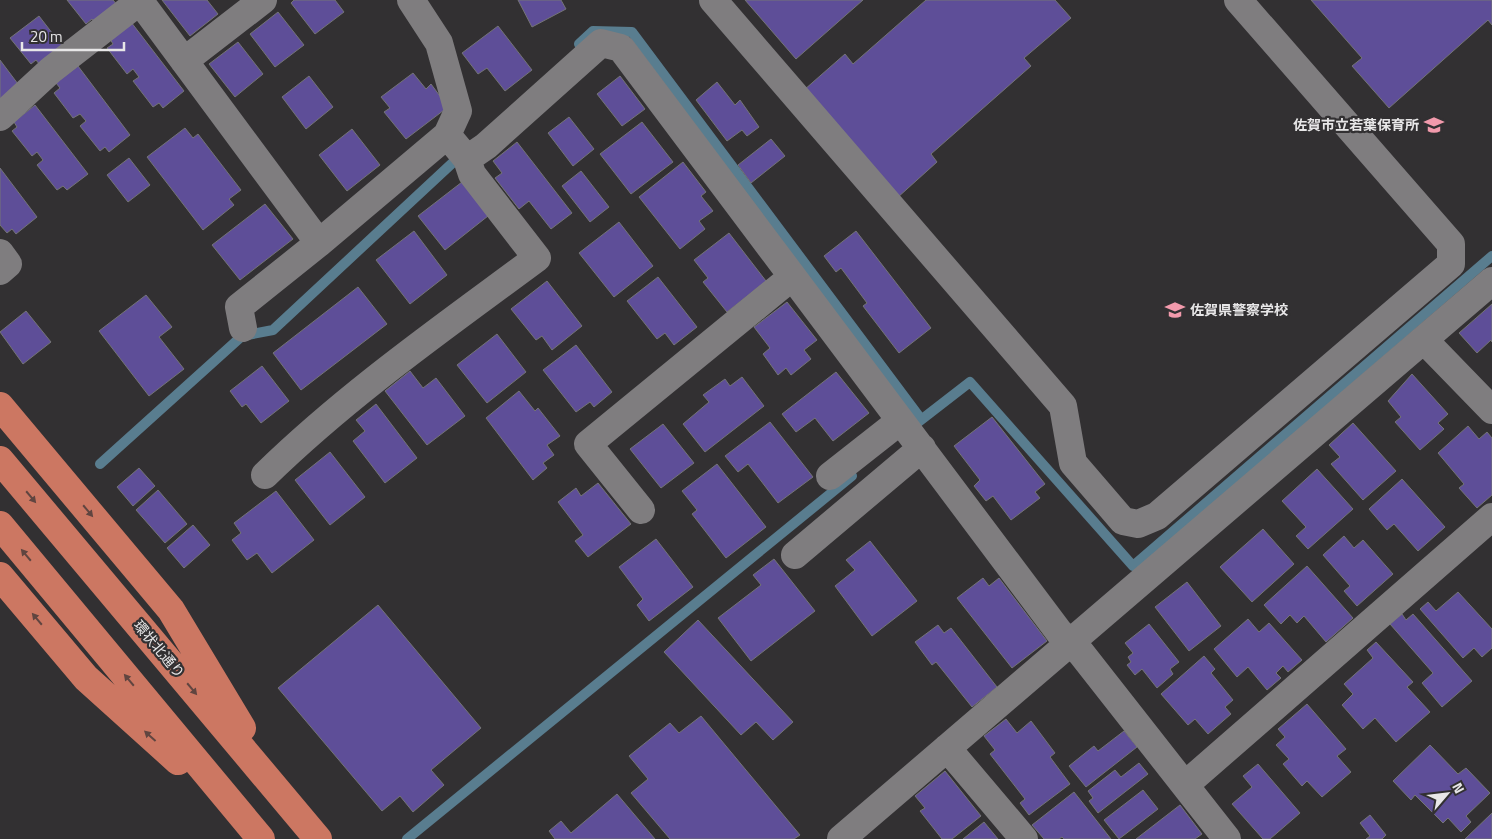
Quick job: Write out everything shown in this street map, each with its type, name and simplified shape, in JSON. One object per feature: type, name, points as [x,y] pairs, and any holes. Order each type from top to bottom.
[{"type":"highway","points":[[0,406],[171,610],[286,802]]},
{"type":"highway","name":"環状北通り","points":[[0,460],[318,839]]},
{"type":"highway","points":[[0,525],[256,833]]},
{"type":"highway","points":[[0,576],[86,678],[256,833]]},
{"type":"street","points":[[184,61],[263,0]]},
{"type":"street","points":[[265,475],[287,453],[403,357],[537,258],[472,174],[456,146],[458,111],[439,42],[411,0]]},
{"type":"street","points":[[713,0],[1063,406],[1073,463],[1123,520],[1138,524],[1156,516],[1451,264],[1451,244],[1238,0]]},
{"type":"street","points":[[0,117],[51,70],[140,1],[319,243]]},
{"type":"street","points":[[243,328],[239,307],[319,243],[456,146],[486,146],[601,43],[621,48],[1059,632],[1081,653],[1227,839]]},
{"type":"street","points":[[0,253],[8,264],[0,271]]},
{"type":"street","points":[[642,510],[588,444],[792,277]]},
{"type":"street","points":[[842,839],[1492,281]]},
{"type":"street","points":[[1424,340],[1492,410]]},
{"type":"street","points":[[830,476],[913,437]]},
{"type":"street","points":[[795,555],[913,437]]},
{"type":"street","points":[[1185,785],[1492,517]]},
{"type":"street","points":[[947,748],[1024,839]]},
{"type":"building","points":[[67,0],[113,0],[118,6],[96,24],[92,19],[86,24]]},
{"type":"building","points":[[162,0],[207,0],[218,14],[190,36]]},
{"type":"building","points":[[294,0],[335,0],[344,12],[315,34],[291,3]]},
{"type":"building","points":[[518,0],[561,0],[566,9],[532,27]]},
{"type":"building","points":[[745,0],[863,0],[796,59]]},
{"type":"building","points":[[926,0],[1055,0],[1071,18],[1024,58],[1031,66],[931,154],[937,162],[897,198],[804,90],[845,54],[853,64]]},
{"type":"building","points":[[1311,0],[1492,0],[1492,25],[1488,20],[1389,108],[1352,66],[1362,58]]},
{"type":"building","points":[[278,12],[304,45],[275,67],[250,34]]},
{"type":"building","points":[[39,16],[63,47],[40,65],[36,60],[31,64],[10,38]]},
{"type":"building","points":[[131,22],[184,91],[163,108],[159,103],[153,107],[133,81],[139,77],[133,69],[127,74],[107,48],[113,44],[110,39]]},
{"type":"building","points":[[498,26],[532,70],[505,91],[487,68],[478,74],[462,53]]},
{"type":"building","points":[[238,42],[263,74],[235,97],[209,64]]},
{"type":"building","points":[[0,60],[21,88],[0,103]]},
{"type":"building","points":[[78,66],[130,135],[109,152],[105,147],[100,151],[80,126],[86,121],[80,114],[73,118],[54,93],[60,88],[56,83]]},
{"type":"building","points":[[413,73],[426,89],[431,84],[448,107],[406,139],[384,112],[390,108],[381,97]]},
{"type":"building","points":[[309,76],[333,107],[306,129],[282,97]]},
{"type":"building","points":[[620,76],[645,109],[622,126],[597,94]]},
{"type":"building","points":[[717,82],[735,105],[740,100],[759,127],[747,136],[742,130],[727,141],[696,100]]},
{"type":"building","points":[[35,105],[88,174],[67,190],[63,186],[57,190],[37,165],[43,160],[37,152],[32,156],[12,131],[17,127],[14,122]]},
{"type":"building","points":[[569,117],[594,149],[573,166],[548,133]]},
{"type":"building","points":[[642,122],[673,162],[631,194],[600,154]]},
{"type":"building","points":[[185,128],[193,138],[198,134],[241,190],[229,199],[234,205],[203,230],[147,157]]},
{"type":"building","points":[[352,129],[380,165],[347,191],[319,155]]},
{"type":"building","points":[[771,139],[785,156],[751,183],[738,165]]},
{"type":"building","points":[[517,142],[572,213],[551,229],[529,201],[519,209],[495,178],[502,173],[493,161]]},
{"type":"building","points":[[129,158],[150,185],[128,202],[107,175]]},
{"type":"building","points":[[683,162],[706,192],[701,196],[713,211],[699,221],[705,229],[680,249],[639,197]]},
{"type":"building","points":[[0,168],[37,217],[16,234],[12,229],[7,233],[0,225]]},
{"type":"building","points":[[581,171],[609,207],[590,222],[562,186]]},
{"type":"building","points":[[462,182],[488,216],[445,250],[418,216]]},
{"type":"building","points":[[265,204],[293,239],[240,280],[212,245]]},
{"type":"building","points":[[619,222],[653,266],[614,297],[579,253]]},
{"type":"building","points":[[414,231],[447,275],[410,304],[376,260]]},
{"type":"building","points":[[856,231],[931,328],[899,353],[863,306],[867,303],[841,268],[836,272],[824,256]]},
{"type":"building","points":[[729,233],[766,281],[727,312],[703,282],[708,278],[694,260]]},
{"type":"building","points":[[658,277],[697,327],[674,345],[665,333],[657,339],[627,301]]},
{"type":"building","points":[[547,281],[582,326],[552,350],[542,336],[536,340],[511,309]]},
{"type":"building","points":[[358,287],[387,324],[301,390],[273,353]]},
{"type":"building","points":[[146,295],[172,327],[159,337],[184,369],[149,396],[99,331]]},
{"type":"building","points":[[787,302],[817,340],[804,350],[811,359],[791,375],[786,368],[778,375],[763,354],[770,348],[754,327]]},
{"type":"building","points":[[1492,304],[1492,342],[1491,340],[1477,353],[1459,333]]},
{"type":"building","points":[[26,311],[51,342],[23,364],[0,332]]},
{"type":"building","points":[[497,334],[526,372],[487,403],[457,365]]},
{"type":"building","points":[[576,345],[612,392],[594,407],[590,402],[576,412],[543,370]]},
{"type":"building","points":[[262,366],[289,401],[261,423],[246,404],[242,407],[230,391]]},
{"type":"building","points":[[410,371],[423,388],[436,378],[465,416],[427,445],[385,391]]},
{"type":"building","points":[[836,372],[869,413],[833,441],[815,418],[796,432],[782,414]]},
{"type":"building","points":[[1412,374],[1448,414],[1438,423],[1444,429],[1420,450],[1395,422],[1401,417],[1388,401]]},
{"type":"building","points":[[742,377],[764,406],[705,452],[683,424],[709,402],[703,395],[725,379],[730,386]]},
{"type":"building","points":[[519,391],[535,411],[538,408],[560,436],[547,445],[554,455],[543,463],[547,468],[533,480],[486,418]]},
{"type":"building","points":[[376,404],[417,458],[385,483],[353,441],[365,431],[356,420]]},
{"type":"building","points":[[992,417],[1045,484],[1035,492],[1040,498],[1011,520],[993,496],[986,501],[974,486],[980,480],[954,446]]},
{"type":"building","points":[[770,422],[813,477],[778,503],[748,464],[738,472],[725,456]]},
{"type":"building","points":[[1353,423],[1396,471],[1363,500],[1331,464],[1340,457],[1329,445]]},
{"type":"building","points":[[663,424],[694,463],[661,488],[630,449]]},
{"type":"building","points":[[1468,426],[1479,439],[1487,432],[1492,438],[1492,495],[1477,508],[1459,488],[1464,484],[1438,453]]},
{"type":"building","points":[[330,452],[365,497],[330,525],[295,480]]},
{"type":"building","points":[[717,464],[766,527],[726,558],[692,514],[697,510],[682,491]]},
{"type":"building","points":[[139,468],[155,486],[133,506],[117,487]]},
{"type":"building","points":[[1317,469],[1353,509],[1308,549],[1296,536],[1306,527],[1282,501]]},
{"type":"building","points":[[1402,479],[1445,527],[1418,551],[1394,524],[1387,530],[1369,509]]},
{"type":"building","points":[[598,483],[631,524],[588,557],[575,541],[583,535],[558,502],[576,488],[581,496]]},
{"type":"building","points":[[158,490],[187,524],[165,543],[136,510]]},
{"type":"building","points":[[276,491],[314,540],[272,573],[257,553],[247,560],[232,540],[241,533],[234,523]]},
{"type":"building","points":[[193,525],[210,545],[184,568],[167,548]]},
{"type":"building","points":[[1263,529],[1294,564],[1252,602],[1220,567]]},
{"type":"building","points":[[1344,536],[1354,548],[1363,540],[1393,574],[1357,606],[1344,591],[1350,586],[1323,555]]},
{"type":"building","points":[[656,539],[693,587],[649,621],[637,605],[643,599],[619,567]]},
{"type":"building","points":[[870,541],[917,601],[872,636],[835,586],[855,570],[846,560]]},
{"type":"building","points":[[774,559],[815,611],[751,661],[718,618],[761,585],[753,575]]},
{"type":"building","points":[[1307,566],[1353,618],[1326,642],[1304,616],[1297,623],[1290,615],[1281,624],[1264,605]]},
{"type":"building","points":[[983,578],[989,586],[999,578],[1047,641],[1012,668],[957,598]]},
{"type":"building","points":[[1187,582],[1221,626],[1189,651],[1155,607]]},
{"type":"building","points":[[1458,592],[1492,629],[1492,648],[1482,657],[1474,648],[1463,658],[1420,609],[1428,602],[1436,611]]},
{"type":"building","points":[[378,605],[481,728],[431,770],[444,785],[413,812],[400,796],[382,811],[278,688]]},
{"type":"building","points":[[1402,614],[1406,620],[1413,614],[1472,681],[1442,707],[1422,683],[1433,673],[1390,624]]},
{"type":"building","points":[[1248,619],[1259,632],[1269,623],[1302,660],[1288,672],[1283,666],[1276,673],[1281,678],[1267,690],[1248,667],[1237,677],[1214,649]]},
{"type":"building","points":[[698,620],[793,722],[773,740],[756,722],[741,735],[664,652]]},
{"type":"building","points":[[1149,624],[1179,662],[1170,669],[1173,674],[1157,688],[1142,669],[1135,675],[1127,665],[1131,662],[1128,657],[1133,653],[1125,643]]},
{"type":"building","points":[[938,625],[944,633],[951,628],[997,687],[972,707],[936,662],[932,665],[915,642]]},
{"type":"building","points":[[1376,642],[1413,682],[1407,687],[1430,712],[1396,742],[1375,718],[1363,729],[1342,705],[1353,694],[1344,684],[1373,658],[1367,650]]},
{"type":"building","points":[[1204,656],[1215,669],[1211,673],[1233,700],[1225,707],[1231,714],[1208,734],[1195,719],[1188,725],[1161,694]]},
{"type":"building","points":[[1307,704],[1346,749],[1337,756],[1351,772],[1322,797],[1307,781],[1302,786],[1283,764],[1289,759],[1276,745],[1285,737],[1278,729]]},
{"type":"building","points":[[701,716],[800,835],[794,839],[670,839],[631,793],[648,779],[629,756],[670,723],[679,733]]},
{"type":"building","points":[[1006,719],[1017,733],[1031,721],[1055,753],[1050,757],[1070,784],[1029,815],[1020,803],[1025,799],[990,754],[995,750],[984,736]]},
{"type":"building","points":[[1124,731],[1137,747],[1086,787],[1069,766],[1094,746],[1098,751]]},
{"type":"building","points":[[1430,745],[1458,774],[1466,768],[1490,793],[1466,816],[1471,822],[1461,832],[1448,818],[1443,823],[1415,795],[1411,800],[1393,781]]},
{"type":"building","points":[[1139,763],[1148,774],[1098,813],[1089,801],[1093,798],[1088,791],[1115,770],[1121,777]]},
{"type":"building","points":[[1258,764],[1300,813],[1270,839],[1263,839],[1232,804],[1252,787],[1243,776]]},
{"type":"building","points":[[945,771],[981,816],[952,839],[942,839],[920,811],[925,808],[915,796]]},
{"type":"building","points":[[1143,790],[1158,809],[1119,839],[1104,820]]},
{"type":"building","points":[[1074,792],[1111,839],[1064,839],[1062,837],[1059,839],[1044,839],[1032,825]]},
{"type":"building","points":[[617,794],[655,839],[555,839],[549,831],[561,821],[571,833]]},
{"type":"building","points":[[1180,805],[1202,834],[1195,839],[1136,839]]},
{"type":"building","points":[[1492,813],[1492,839],[1465,839]]},
{"type":"building","points":[[1370,815],[1386,835],[1382,839],[1366,839],[1370,836],[1360,823]]},
{"type":"building","points":[[984,822],[998,839],[963,839]]},
{"type":"waterway","points":[[579,44],[593,31],[632,32],[921,419]]},
{"type":"waterway","points":[[100,464],[242,336],[273,330],[461,155]]},
{"type":"waterway","points":[[908,430],[970,382],[1133,566],[1492,256]]},
{"type":"waterway","points":[[407,839],[852,476]]},
{"type":"place","name":"佐賀市立若葉保育所","points":[[1434,125]]},
{"type":"place","name":"佐賀県警察学校","points":[[1175,310]]}]
